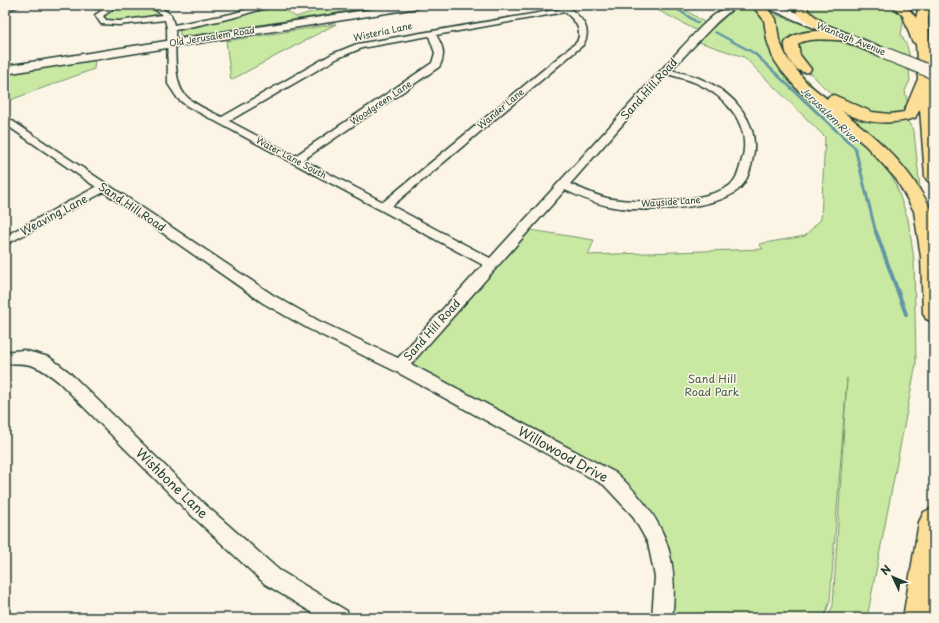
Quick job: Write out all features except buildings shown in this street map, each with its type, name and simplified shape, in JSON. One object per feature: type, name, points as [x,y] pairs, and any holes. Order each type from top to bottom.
[{"type":"highway","points":[[758,5],[770,19],[775,46],[786,67],[802,86],[871,142],[902,176],[923,211],[931,257],[934,314]]},
{"type":"highway","points":[[801,5],[802,12],[823,28]]},
{"type":"highway","points":[[898,5],[910,15],[929,76],[934,177]]},
{"type":"highway","points":[[923,58],[922,20],[925,5]]},
{"type":"highway","points":[[846,37],[812,35],[801,36],[791,43],[791,49],[800,65],[812,79],[829,95],[848,108],[861,114],[886,119],[900,118],[910,115],[929,76]]},
{"type":"highway","points":[[919,618],[934,522]]},
{"type":"main road","name":"Old Jerusalem Road","points":[[5,70],[418,5]]},
{"type":"main road","name":"Wantagh Avenue","points":[[769,5],[884,53],[929,76]]},
{"type":"street","points":[[5,9],[18,5]]},
{"type":"street","points":[[115,5],[99,15],[104,22],[123,23],[168,17]]},
{"type":"street","points":[[154,5],[168,17]]},
{"type":"street","points":[[171,28],[218,19],[271,5]]},
{"type":"street","name":"Sand Hill Road","points":[[5,119],[268,299],[314,325],[400,366],[699,35],[733,5]]},
{"type":"street","name":"Wisteria Lane","points":[[222,121],[350,49],[372,43],[432,33],[563,7]]},
{"type":"street","name":"Wander Lane","points":[[384,207],[580,43],[585,34],[584,27],[563,7]]},
{"type":"street","name":"Water Lane South","points":[[168,17],[171,28],[172,75],[177,92],[190,104],[491,264]]},
{"type":"street","name":"Woodgreen Lane","points":[[296,160],[436,64],[439,60],[440,52],[432,33]]},
{"type":"street","name":"Wayside Lane","points":[[562,185],[584,195],[612,203],[647,204],[710,198],[732,188],[739,182],[745,170],[750,145],[749,133],[743,120],[728,102],[710,87],[666,71]]},
{"type":"street","name":"Weaving Lane","points":[[5,241],[104,188]]},
{"type":"street","name":"Wishbone Lane","points":[[5,358],[20,356],[44,361],[64,377],[194,506],[272,577],[340,618]]},
{"type":"street","name":"Willowood Drive","points":[[400,366],[610,478],[628,494],[650,523],[660,550],[666,589],[662,618]]},
{"type":"green space","points":[[116,5],[152,5],[167,16],[126,23],[105,21],[102,14]]},
{"type":"green space","points":[[333,5],[388,5],[181,37],[179,31],[279,6],[296,17]]},
{"type":"green space","name":"Sand Hill Road Park","points":[[648,5],[678,5],[713,28],[738,5],[753,5],[763,14],[769,46],[824,110],[876,155],[894,180],[908,219],[914,260],[916,364],[867,618],[828,618],[833,605],[847,378],[830,601],[824,618],[665,618],[669,590],[629,492],[403,365],[524,229],[594,240],[588,255],[763,249],[759,244],[805,236],[821,219],[825,137],[744,57],[699,42],[705,35]]},
{"type":"green space","points":[[805,5],[891,5],[898,9],[904,16],[901,35],[907,46],[910,58],[812,18],[806,13]]},
{"type":"green space","points":[[928,5],[934,5],[934,67],[929,65],[925,29]]},
{"type":"green space","points":[[769,12],[818,30],[817,31],[819,33],[800,33],[789,36],[784,46],[797,70],[817,90],[830,99],[888,122],[907,120],[914,132],[920,189],[914,188],[792,70],[778,46]]},
{"type":"green space","points":[[336,24],[231,80],[226,41]]},
{"type":"green space","points":[[802,37],[831,38],[909,69],[910,80],[905,91],[908,105],[905,112],[880,116],[871,115],[859,111],[836,97],[815,77],[798,55],[793,44]]},
{"type":"green space","points":[[95,60],[94,69],[5,102],[5,74]]},
{"type":"waterway","name":"Jerusalem River","points":[[671,5],[698,23]]},
{"type":"waterway","name":"Jerusalem River","points":[[715,32],[754,53],[806,102]]},
{"type":"waterway","name":"Jerusalem River","points":[[805,101],[855,148],[876,233]]},
{"type":"waterway","name":"Jerusalem River","points":[[876,232],[906,314]]}]
